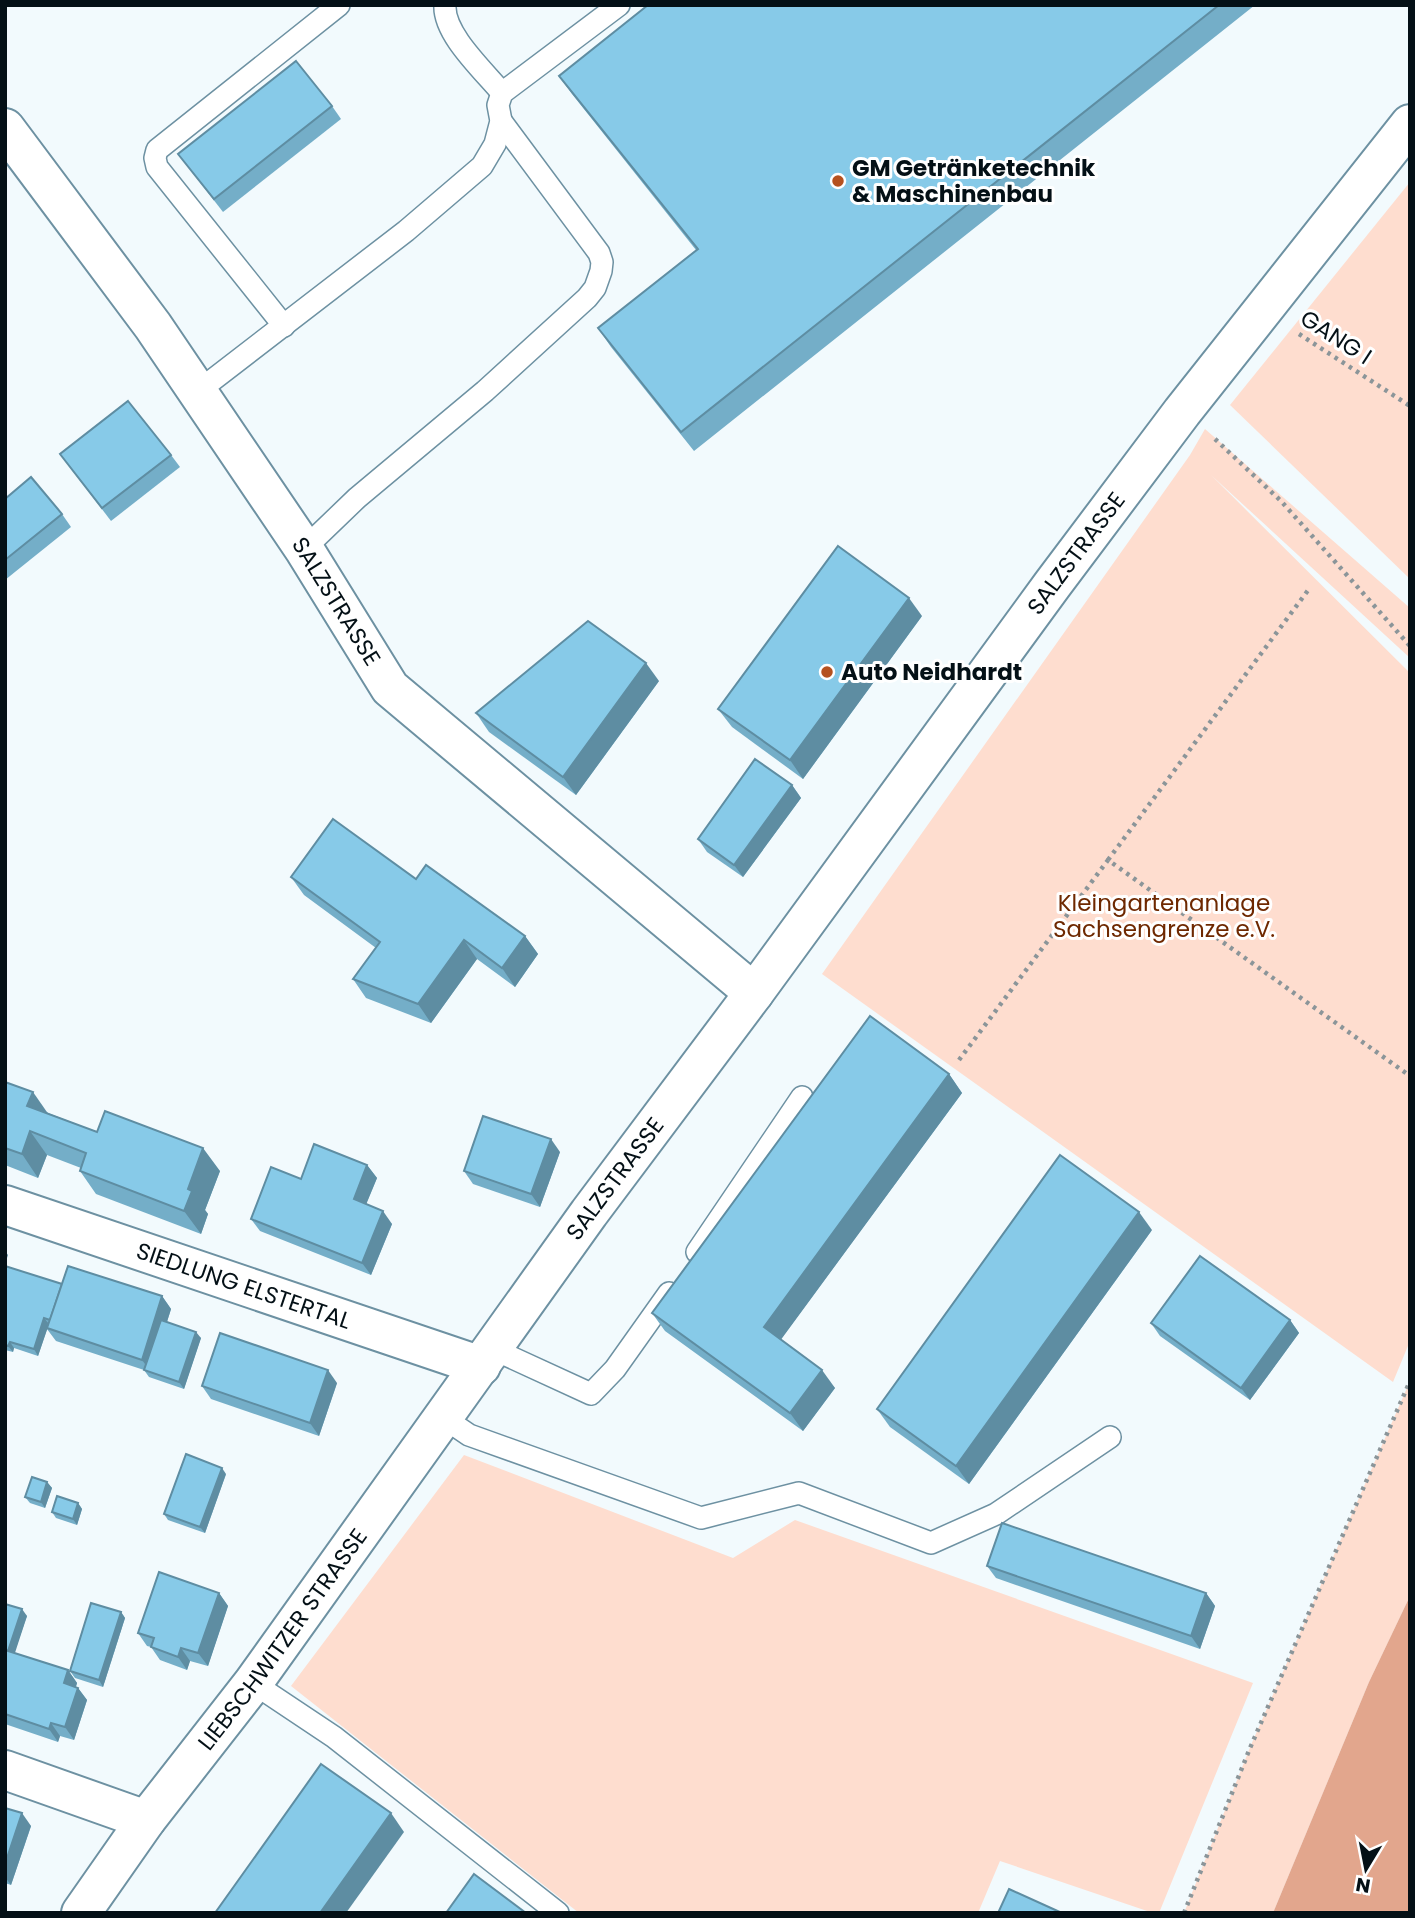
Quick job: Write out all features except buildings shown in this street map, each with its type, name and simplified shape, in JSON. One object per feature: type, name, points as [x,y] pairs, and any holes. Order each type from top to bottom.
[{"type":"main road","name":"SALZSTRASSE","points":[[487,1357],[589,1213],[754,993],[1052,585],[1182,412],[1410,124]]},
{"type":"main road","name":"SALZSTRASSE","points":[[5,128],[153,326],[304,549],[390,688],[754,993]]},
{"type":"main road","name":"SIEDLUNG ELSTERTAL","points":[[5,1205],[487,1357]]},
{"type":"main road","name":"LIEBSCHWITZER STRASSE","points":[[81,1913],[146,1820],[253,1683],[487,1357]]},
{"type":"main road","points":[[5,1770],[146,1820]]},
{"type":"lane","points":[[284,326],[157,167],[155,158],[157,150],[340,5]]},
{"type":"lane","points":[[445,5],[444,15],[452,33],[502,93]]},
{"type":"lane","points":[[197,392],[416,222],[482,166],[495,144],[501,121],[498,105],[502,93],[619,5]]},
{"type":"lane","points":[[304,549],[357,498],[555,329],[595,288],[601,271],[599,253],[501,121]]},
{"type":"lane","points":[[487,1357],[591,1394],[615,1369],[802,1097]]},
{"type":"lane","points":[[444,1418],[469,1435],[701,1518],[799,1493],[931,1543],[996,1514],[1110,1437]]},
{"type":"lane","points":[[253,1683],[334,1737],[558,1913]]},
{"type":"path","name":"GANG I","points":[[1290,328],[1410,405]]},
{"type":"path","points":[[1215,438],[1281,501],[1410,646]]},
{"type":"path","points":[[959,1060],[1309,589]]},
{"type":"path","points":[[1108,860],[1410,1076]]},
{"type":"path","points":[[1184,1913],[1250,1748],[1410,1381]]},
{"type":"green space","points":[[1410,182],[1410,579],[1230,405]]},
{"type":"green space","name":"Kleingartenanlage Sachsengrenze e.V.","points":[[1205,429],[1410,608],[1410,658],[1211,475],[1410,673],[1410,1341],[1393,1382],[822,974],[1190,455]]},
{"type":"green space","points":[[1410,1381],[1410,1596],[1369,1682],[1273,1913],[1184,1913],[1251,1745]]},
{"type":"green space","points":[[464,1455],[733,1558],[795,1520],[1253,1683],[1159,1913],[1000,1861],[978,1913],[579,1913],[291,1686]]},
{"type":"shaded area","points":[[1410,1596],[1410,1913],[1273,1913],[1369,1682]]},
{"type":"place","name":"GM Getränketechnik & Maschinenbau","points":[[838,181]]},
{"type":"place","name":"Auto Neidhardt","points":[[827,672]]}]
